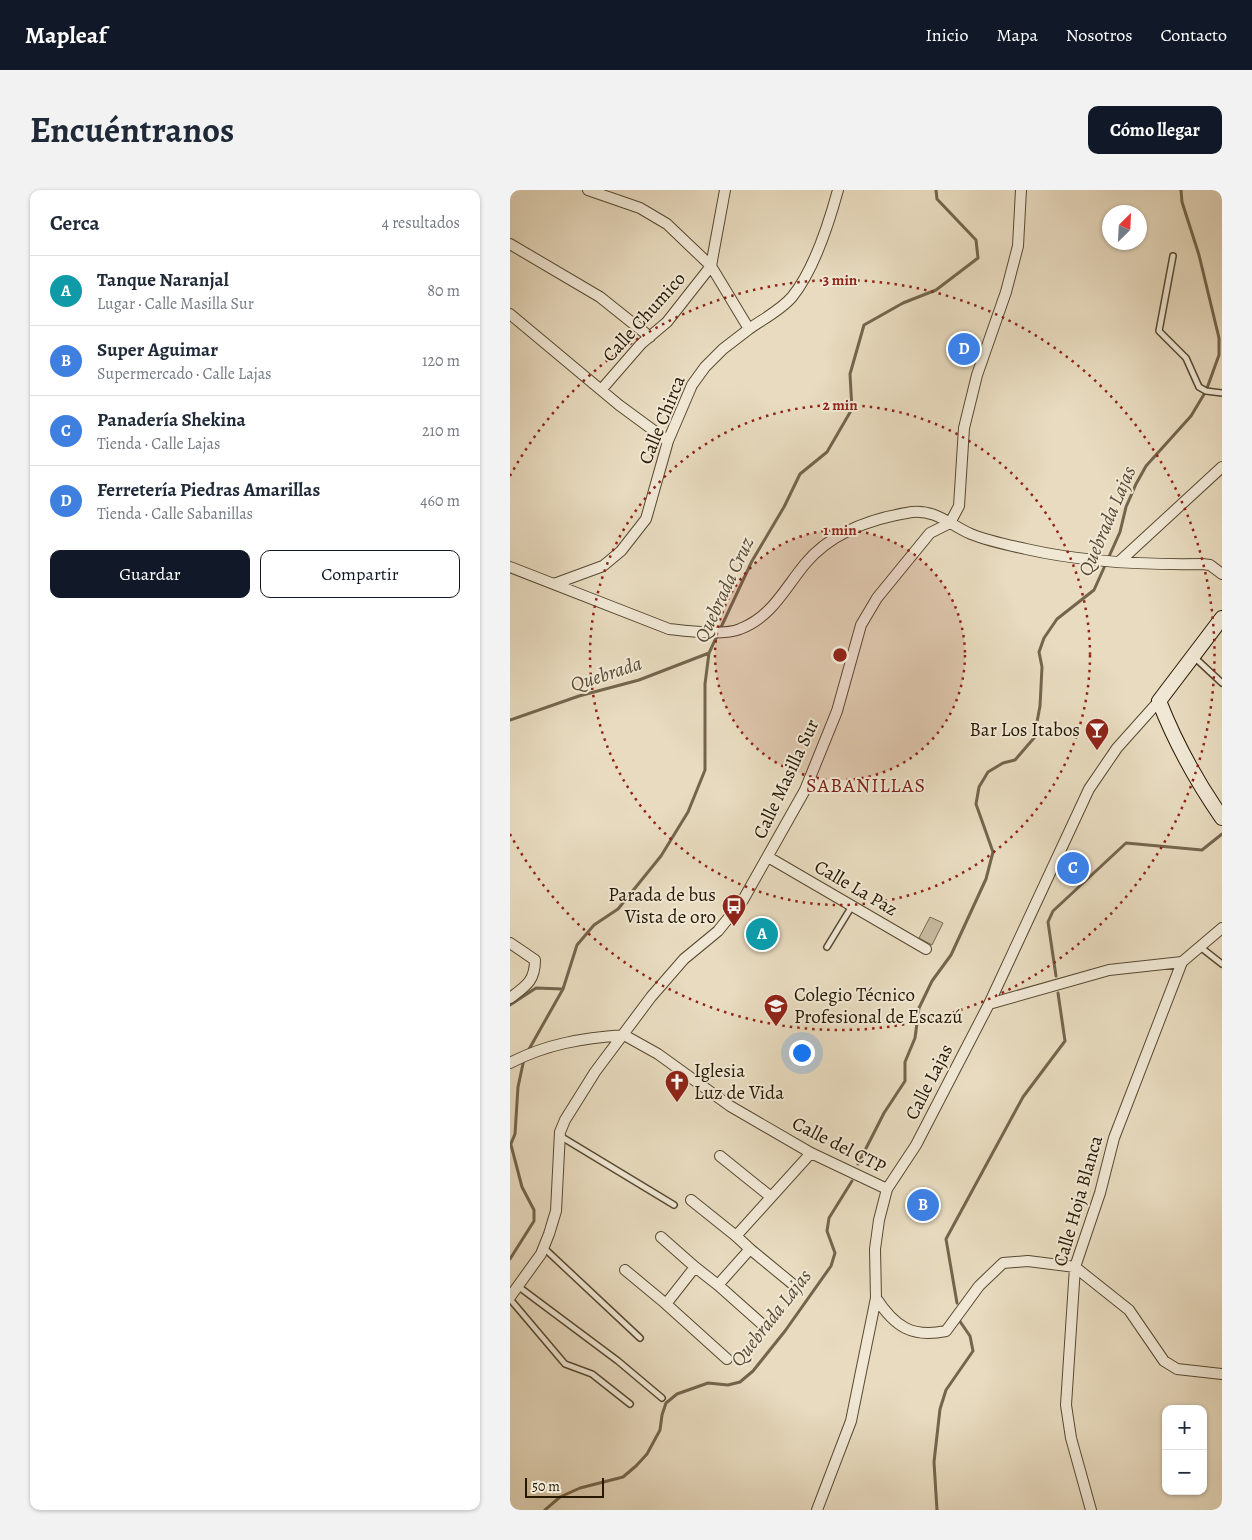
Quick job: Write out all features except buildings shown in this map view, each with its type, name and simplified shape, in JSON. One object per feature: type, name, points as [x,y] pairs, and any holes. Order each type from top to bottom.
[{"type":"main road","points":[[1222,618],[1159,701],[1172,734],[1206,796],[1222,818]]},
{"type":"street","points":[[588,190],[640,208],[667,224],[711,266],[749,329]]},
{"type":"street","points":[[711,266],[725,190]]},
{"type":"street","name":"Calle Chirca","points":[[554,584],[603,566],[621,551],[646,519],[668,441],[692,386],[705,367],[723,349],[792,297],[803,279],[824,233],[838,190]]},
{"type":"street","points":[[950,523],[959,506],[964,428],[975,383],[1006,292],[1018,246],[1021,190]]},
{"type":"street","points":[[510,244],[600,297],[650,338]]},
{"type":"street","name":"Calle Chumico","points":[[601,390],[641,344],[650,338],[691,295],[711,266]]},
{"type":"street","points":[[510,314],[601,390],[668,441]]},
{"type":"street","points":[[1120,561],[1222,467]]},
{"type":"street","points":[[510,567],[669,629],[695,632],[738,630],[759,620],[776,605],[806,562],[834,537],[852,528],[913,512],[930,513],[972,534],[1025,549],[1094,561],[1210,565],[1222,574]]},
{"type":"street","name":"Calle Masilla Sur","points":[[510,1298],[543,1248],[556,1211],[560,1136],[565,1120],[590,1080],[670,974],[684,959],[718,931],[743,900],[804,790],[837,711],[861,625],[877,598],[930,533],[950,523]]},
{"type":"street","name":"Calle Lajas","points":[[817,1510],[850,1421],[876,1298],[875,1249],[879,1220],[887,1189],[916,1145],[989,1004],[1088,789],[1117,748],[1159,701]]},
{"type":"street","name":"Calle La Paz","points":[[768,857],[926,949]]},
{"type":"street","name":"Calle Hoja Blanca","points":[[1091,1510],[1071,1438],[1066,1405],[1075,1267],[1100,1193],[1114,1138],[1182,962],[1222,928]]},
{"type":"street","points":[[510,943],[535,960],[535,974],[524,987],[510,998]]},
{"type":"street","points":[[989,1004],[1109,970],[1182,962]]},
{"type":"street","points":[[512,1061],[569,1040],[624,1035]]},
{"type":"street","name":"Calle del CTP","points":[[624,1035],[658,1054],[730,1106],[811,1153],[887,1189]]},
{"type":"street","points":[[736,1236],[811,1153]]},
{"type":"street","points":[[720,1156],[771,1197]]},
{"type":"street","points":[[691,1200],[795,1286]]},
{"type":"street","points":[[661,1237],[763,1325]]},
{"type":"street","points":[[718,1285],[750,1249]]},
{"type":"street","points":[[876,1298],[886,1313],[900,1325],[915,1333],[930,1334],[946,1330],[979,1286],[1003,1263],[1028,1261],[1075,1267],[1129,1310],[1164,1361],[1177,1369],[1222,1374]]},
{"type":"street","points":[[666,1304],[695,1267]]},
{"type":"street","points":[[625,1270],[727,1359]]},
{"type":"lane","points":[[1173,256],[1159,331],[1186,358],[1199,387],[1206,391],[1222,393]]},
{"type":"lane","points":[[1193,656],[1222,683]]},
{"type":"lane","points":[[828,947],[852,906]]},
{"type":"lane","points":[[1199,946],[1222,964]]},
{"type":"lane","points":[[560,1136],[674,1205]]},
{"type":"lane","points":[[543,1248],[640,1338]]},
{"type":"lane","points":[[519,1287],[618,1360],[662,1398]]},
{"type":"lane","points":[[510,1298],[565,1364],[592,1374],[630,1404]]},
{"type":"shaded area","points":[[930,917],[943,923],[932,945],[919,938]]},
{"type":"waterway","name":"Quebrada Cruz","points":[[528,1051],[563,989],[577,945],[594,925],[618,909],[661,856],[688,812],[705,770],[705,684],[709,653],[752,561],[784,507],[800,474],[827,452],[852,409],[850,374],[864,325],[903,303],[936,290],[978,258],[976,240],[937,199],[936,190]]},
{"type":"waterway","name":"Quebrada Lajas","points":[[858,1164],[884,1113],[905,1081],[905,1062],[915,1038],[919,1008],[932,981],[951,955],[986,879],[993,852],[976,804],[979,787],[988,772],[1003,763],[1015,760],[1034,738],[1040,706],[1042,667],[1039,652],[1044,638],[1057,619],[1094,590],[1120,532],[1126,507],[1136,484],[1146,466],[1191,416],[1206,391],[1219,355],[1219,338],[1199,255],[1182,202],[1181,190]]},
{"type":"waterway","name":"Quebrada","points":[[510,720],[579,696],[639,680],[709,653]]},
{"type":"waterway","points":[[1056,976],[1048,922],[1053,911],[1126,843],[1202,850],[1222,834]]},
{"type":"waterway","points":[[510,1005],[536,988],[563,989]]},
{"type":"waterway","points":[[957,1303],[946,1239],[1023,1097],[1065,1041],[1058,993]]},
{"type":"waterway","name":"Quebrada Cruz","points":[[510,1146],[515,1134],[518,1087],[524,1059]]},
{"type":"waterway","points":[[510,1259],[534,1221],[534,1210],[522,1187],[511,1145]]},
{"type":"waterway","name":"Quebrada Lajas","points":[[545,1510],[560,1497],[580,1488],[623,1477],[636,1466],[647,1454],[660,1430],[666,1403],[677,1394],[708,1383],[728,1385],[740,1382],[753,1371],[785,1331],[831,1266],[835,1253],[827,1231],[829,1218],[852,1181]]},
{"type":"waterway","points":[[937,1510],[934,1462],[940,1409],[946,1390],[973,1351],[970,1336],[959,1320]]},
{"type":"place","name":"Ferretería Piedras Amarillas","points":[[964,349]]},
{"type":"place","name":"Bar Los Itabos","points":[[1097,751]]},
{"type":"place","name":"Panadería Shekina","points":[[1073,868]]},
{"type":"place","name":"Parada de bus Vista de oro","points":[[734,927]]},
{"type":"place","name":"Tanque Naranjal","points":[[762,934]]},
{"type":"place","name":"Colegio Técnico Profesional de Escazú","points":[[776,1027]]},
{"type":"place","name":"Iglesia Luz de Vida","points":[[677,1103]]},
{"type":"place","name":"Super Aguimar","points":[[923,1205]]},
{"type":"district","name":"SABANILLAS","points":[[866,785]]}]
